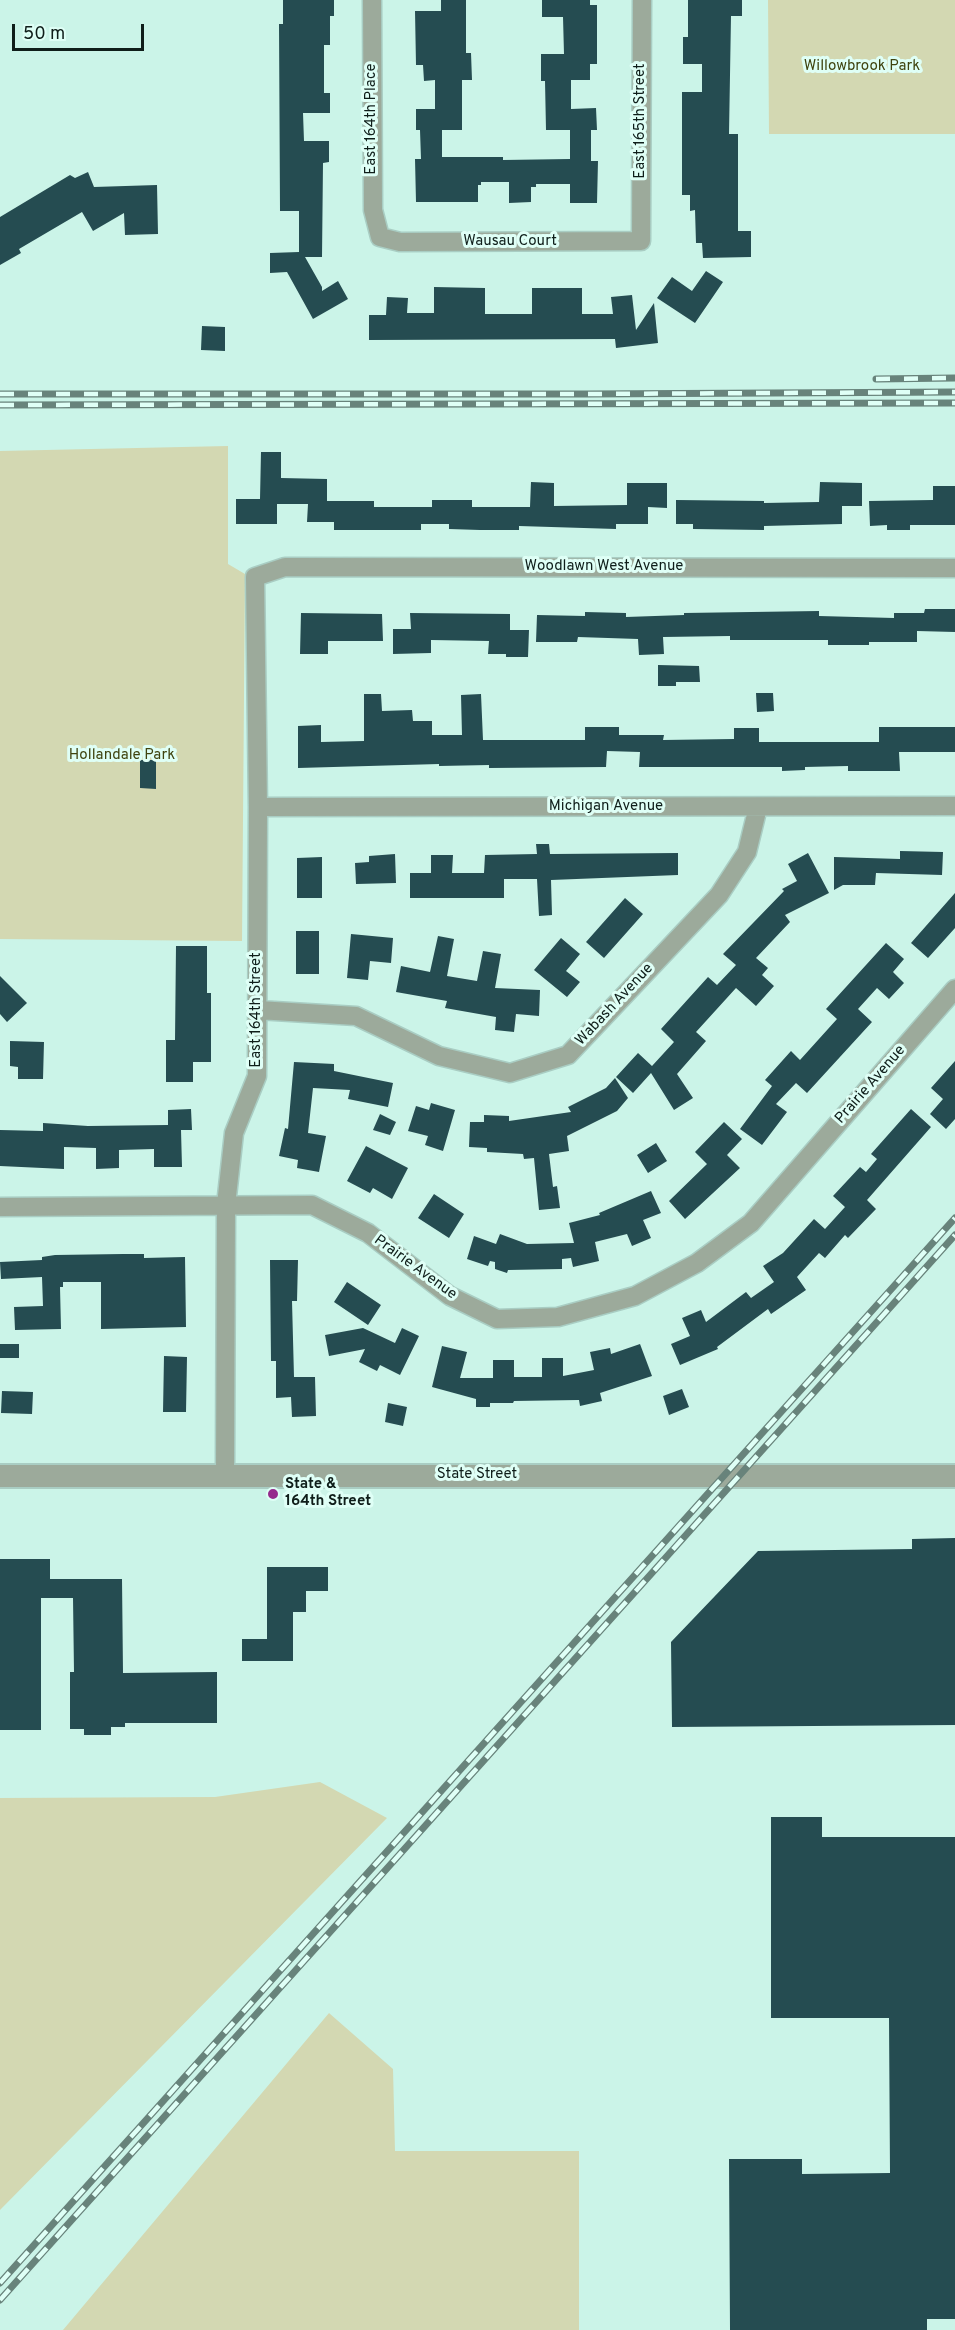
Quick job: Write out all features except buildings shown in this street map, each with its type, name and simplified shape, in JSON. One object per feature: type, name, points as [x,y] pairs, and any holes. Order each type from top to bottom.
[{"type":"street","name":"East 164th Place","points":[[372,0],[373,210],[380,237]]},
{"type":"street","name":"East 165th Street","points":[[641,241],[642,0]]},
{"type":"street","name":"Wausau Court","points":[[380,237],[400,242],[641,241]]},
{"type":"street","name":"Woodlawn West Avenue","points":[[255,577],[285,567],[955,568]]},
{"type":"street","name":"East 164th Street","points":[[225,1475],[226,1205],[234,1133],[257,1076],[258,807],[255,577]]},
{"type":"street","name":"Michigan Avenue","points":[[258,807],[955,806]]},
{"type":"street","name":"Wabash Avenue","points":[[258,1010],[356,1016],[439,1056],[510,1073],[568,1055],[719,895],[747,852],[758,807]]},
{"type":"street","name":"Prairie Avenue","points":[[0,1207],[312,1205],[368,1233],[450,1296],[497,1319],[558,1317],[635,1296],[697,1263],[751,1222],[955,989]]},
{"type":"street","name":"State Street","points":[[0,1476],[955,1476]]},
{"type":"green space","name":"Willowbrook Park","points":[[768,0],[955,0],[955,134],[769,134]]},
{"type":"green space","name":"Hollandale Park","points":[[228,446],[228,564],[245,574],[242,941],[0,939],[0,451]]},
{"type":"green space","points":[[320,1782],[387,1818],[0,2210],[0,1798],[215,1797]]},
{"type":"green space","points":[[329,2013],[393,2069],[395,2151],[579,2151],[579,2330],[63,2330]]},
{"type":"railway","points":[[876,379],[955,378]]},
{"type":"railway","points":[[0,394],[955,392]]},
{"type":"railway","points":[[0,405],[955,403]]},
{"type":"railway","points":[[0,2283],[955,1218]]},
{"type":"railway","points":[[0,2300],[955,1235]]},
{"type":"place","name":"State & 164th Street","points":[[273,1494]]}]
